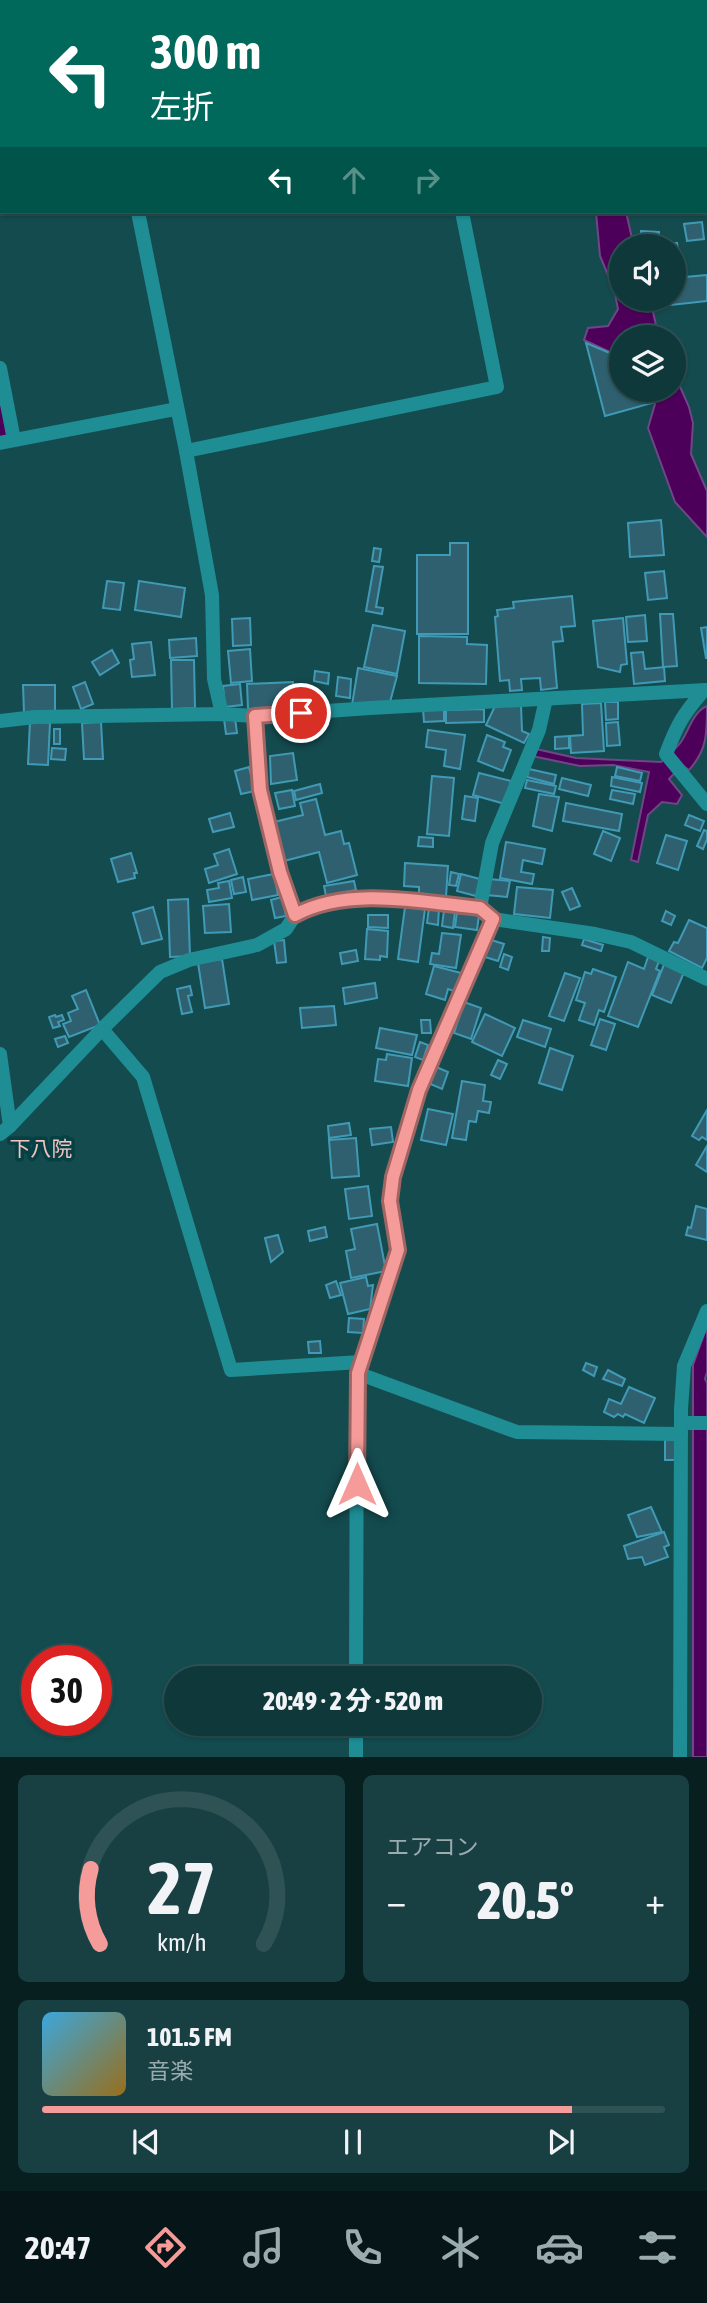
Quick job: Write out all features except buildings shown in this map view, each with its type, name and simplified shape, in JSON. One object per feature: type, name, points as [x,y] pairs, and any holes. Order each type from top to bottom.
[{"type":"street","points":[[138,214],[212,595],[214,679],[222,714]]},
{"type":"street","points":[[186,451],[497,387],[462,214]]},
{"type":"street","points":[[0,368],[7,441],[176,409]]},
{"type":"street","points":[[0,721],[35,717],[222,714],[255,716],[705,690]]},
{"type":"street","points":[[705,690],[683,714],[666,754],[707,804]]},
{"type":"street","points":[[480,908],[492,843],[539,730],[546,699]]},
{"type":"street","points":[[255,716],[260,790],[280,872],[295,915]]},
{"type":"street","points":[[5,1130],[102,1028],[160,972],[189,960],[257,945],[286,929],[295,915],[309,908],[367,897],[480,908],[493,919],[631,942],[707,979]]},
{"type":"street","points":[[356,1666],[359,1368],[398,1250],[390,1201],[393,1177],[419,1090],[493,919]]},
{"type":"street","points":[[102,1028],[144,1077],[231,1370],[359,1368],[517,1432],[681,1428],[707,1423]]},
{"type":"street","points":[[0,1055],[5,1130]]},
{"type":"street","points":[[680,1757],[681,1428],[684,1366],[707,1311]]},
{"type":"street","points":[[356,1736],[356,1757]]},
{"type":"shaded area","points":[[596,214],[626,214],[631,234],[609,234],[609,277],[600,256]]},
{"type":"shaded area","points":[[617,311],[653,311],[656,325],[609,325],[609,352],[584,340],[588,328],[608,326]]},
{"type":"shaded area","points":[[686,400],[689,407],[693,423],[691,454],[707,491],[707,537],[675,502],[648,428],[653,402]]},
{"type":"shaded area","points":[[707,706],[703,748],[689,770],[682,765],[669,779],[682,795],[677,804],[662,802],[648,815],[638,862],[631,860],[649,772],[613,765],[580,766],[532,756],[536,749],[576,758],[661,762],[679,745],[695,717]]},
{"type":"shaded area","points":[[707,1326],[707,1757],[693,1757],[693,1365]]},
{"type":"waterway","points":[[0,412],[4,434],[0,435]]},
{"type":"district","name":"下八院","points":[[41,1149]]},
{"type":"route","points":[[301,713],[255,716],[260,790],[265,815],[295,915],[309,908],[367,897],[480,908],[493,919],[419,1090],[393,1177],[390,1201],[398,1250],[358,1373],[357,1484]]}]
